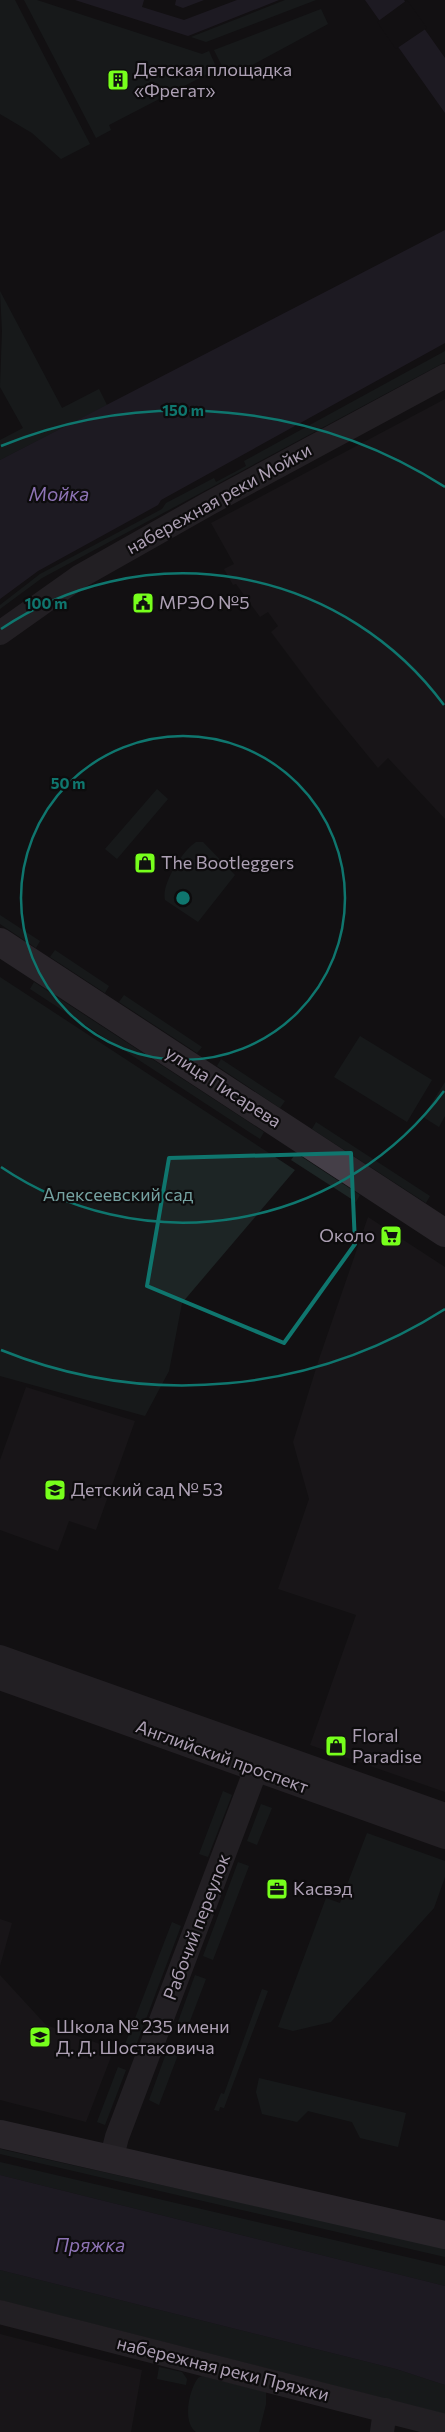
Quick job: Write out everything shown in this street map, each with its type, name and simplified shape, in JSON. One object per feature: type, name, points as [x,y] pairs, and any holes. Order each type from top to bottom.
[{"type":"street","name":"набережная реки Мойки","points":[[0,633],[79,577],[208,504],[445,376]]},
{"type":"street","name":"улица Писарева","points":[[0,942],[445,1233]]},
{"type":"street","name":"Английский проспект","points":[[0,1657],[259,1760],[445,1837]]},
{"type":"street","name":"Английский проспект","points":[[0,1678],[259,1760],[445,1815]]},
{"type":"street","name":"Рабочий переулок","points":[[111,2160],[117,2137],[259,1760]]},
{"type":"street","points":[[0,2134],[445,2235]]},
{"type":"street","name":"набережная реки Пряжки","points":[[0,2312],[383,2421],[445,2426]]},
{"type":"highlighted area","points":[[351,1153],[355,1244],[284,1343],[147,1286],[169,1158]]},
{"type":"shaded area","points":[[445,399],[445,819],[388,758],[378,768],[319,696],[271,632],[278,626],[268,612],[260,617],[236,584],[233,585],[224,569],[234,564],[211,523]]},
{"type":"shaded area","points":[[368,1217],[445,1267],[445,1792],[310,1745],[356,1615],[278,1589],[309,1499],[293,1442],[319,1359]]},
{"type":"shaded area","name":"Детский сад № 53","points":[[26,1387],[135,1421],[96,1530],[69,1521],[58,1551],[0,1530],[0,1460]]},
{"type":"shaded area","points":[[0,1919],[12,1923],[0,1966]]},
{"type":"shaded area","name":"Школа № 235 имени Д. Д. Шостаковича","points":[[0,1975],[46,2025],[114,2049],[86,2122],[0,2100]]},
{"type":"shaded area","points":[[0,2334],[142,2370],[131,2432],[0,2432]]},
{"type":"green space","points":[[0,0],[15,0],[90,144],[61,159],[32,133],[0,114]]},
{"type":"green space","points":[[24,0],[37,0],[202,54],[209,51],[217,69],[109,125],[111,130],[96,138]]},
{"type":"green space","points":[[285,0],[316,0],[206,42],[191,37]]},
{"type":"green space","points":[[321,9],[328,24],[228,78],[214,50]]},
{"type":"green space","points":[[0,291],[62,408],[99,389],[107,405],[0,460],[0,440],[23,428],[0,387],[2,331]]},
{"type":"green space","points":[[445,351],[445,362],[42,578],[0,609],[0,605],[40,574],[162,509],[166,503],[214,478],[216,482],[246,466],[244,461]]},
{"type":"green space","points":[[157,789],[168,799],[117,859],[105,849]]},
{"type":"green space","points":[[196,842],[203,842],[235,875],[198,922],[165,900],[166,885],[174,868],[185,852]]},
{"type":"green space","points":[[0,915],[40,941],[36,948],[0,924]]},
{"type":"green space","points":[[55,950],[109,986],[105,993],[50,957]]},
{"type":"green space","name":"Алексеевский сад","points":[[0,977],[295,1170],[182,1303],[169,1371],[145,1416],[0,1376]]},
{"type":"green space","points":[[34,982],[264,1132],[260,1139],[30,989]]},
{"type":"green space","points":[[124,995],[202,1047],[197,1053],[119,1002]]},
{"type":"green space","points":[[360,1036],[432,1080],[407,1122],[334,1077]]},
{"type":"green space","points":[[221,1059],[285,1101],[280,1108],[217,1066]]},
{"type":"green space","points":[[445,1082],[445,1116],[439,1127],[423,1117]]},
{"type":"green space","points":[[316,1122],[430,1196],[426,1203],[312,1129]]},
{"type":"green space","points":[[296,1153],[360,1195],[356,1202],[291,1160]]},
{"type":"green space","points":[[223,1791],[232,1795],[208,1857],[199,1854]]},
{"type":"green space","points":[[261,1804],[272,1808],[257,1845],[247,1841]]},
{"type":"green space","points":[[367,1833],[445,1861],[445,1877],[434,1908],[331,2022],[293,2031],[278,2027],[326,1898],[340,1903]]},
{"type":"green space","points":[[238,1862],[249,1866],[213,1960],[203,1956]]},
{"type":"green space","points":[[172,1922],[181,1926],[134,2051],[124,2047]]},
{"type":"green space","points":[[195,1975],[206,1979],[185,2034],[175,2030]]},
{"type":"green space","points":[[262,1989],[268,1991],[224,2108],[220,2107],[219,2111],[214,2110],[221,2093],[224,2094]]},
{"type":"green space","points":[[168,2048],[179,2052],[159,2105],[149,2100]]},
{"type":"green space","points":[[118,2067],[126,2070],[105,2125],[97,2122]]},
{"type":"green space","points":[[259,2078],[406,2113],[398,2147],[360,2138],[352,2122],[308,2111],[297,2122],[262,2114],[256,2092]]},
{"type":"green space","points":[[0,2149],[445,2248],[445,2257],[0,2154]]},
{"type":"green space","points":[[0,2162],[445,2266],[445,2286],[0,2175]]},
{"type":"green space","points":[[0,2270],[396,2369],[445,2385],[445,2414],[0,2300]]},
{"type":"green space","points":[[159,2367],[182,2372],[187,2379],[186,2385],[157,2379]]},
{"type":"green space","points":[[202,2376],[266,2392],[266,2404],[259,2432],[196,2432],[189,2421],[188,2406],[195,2383]]},
{"type":"water","points":[[75,0],[279,0],[188,36]]},
{"type":"water","points":[[365,0],[404,0],[445,58],[445,113]]},
{"type":"water","name":"Мойка","points":[[445,230],[445,343],[161,500],[158,505],[38,571],[0,599],[0,460]]},
{"type":"water","name":"Пряжка","points":[[0,2175],[445,2286],[445,2385],[396,2369],[0,2270]]},
{"type":"pier","points":[[144,0],[176,0],[175,5],[183,8],[204,0],[237,0],[184,20],[142,7]]},
{"type":"pier","points":[[407,0],[427,28],[396,49],[377,22]]},
{"type":"place","name":"Детская площадка «Фрегат»","points":[[118,80]]},
{"type":"place","name":"МРЭО №5","points":[[143,603]]},
{"type":"place","name":"The Bootleggers","points":[[145,863]]},
{"type":"place","name":"Около","points":[[391,1236]]},
{"type":"place","name":"Детский сад № 53","points":[[55,1490]]},
{"type":"place","name":"Floral Paradise","points":[[336,1746]]},
{"type":"place","name":"Касвэд","points":[[277,1889]]},
{"type":"place","name":"Школа № 235 имени Д. Д. Шостаковича","points":[[40,2037]]}]
